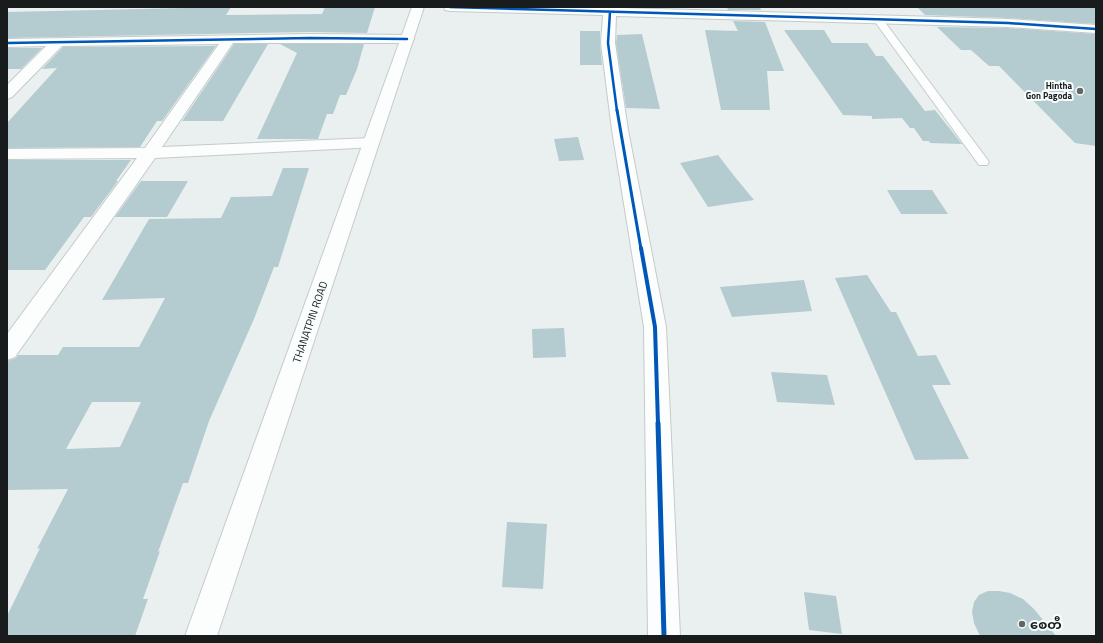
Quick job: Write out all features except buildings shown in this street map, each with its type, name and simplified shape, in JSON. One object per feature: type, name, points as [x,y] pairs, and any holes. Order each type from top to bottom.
[{"type":"street","name":"THANATPIN ROAD","points":[[202,636],[418,7]]},
{"type":"street","points":[[450,7],[1012,23],[1096,29]]},
{"type":"street","points":[[610,12],[608,43],[620,130],[655,327],[664,636]]},
{"type":"street","points":[[7,43],[407,39]]},
{"type":"street","points":[[7,351],[150,153],[228,40]]},
{"type":"street","points":[[7,94],[58,42]]},
{"type":"street","points":[[7,154],[150,153],[371,143]]},
{"type":"lane","points":[[878,19],[983,162]]},
{"type":"cycle path","points":[[450,7],[1008,23],[1096,29]]},
{"type":"cycle path","points":[[610,12],[608,43],[620,130],[655,327],[664,636]]},
{"type":"cycle path","points":[[7,43],[310,38],[407,39]]},
{"type":"place","name":"Hintha Gon Pagoda","points":[[1080,91]]},
{"type":"place","name":"စေတီ","points":[[1022,624]]}]
